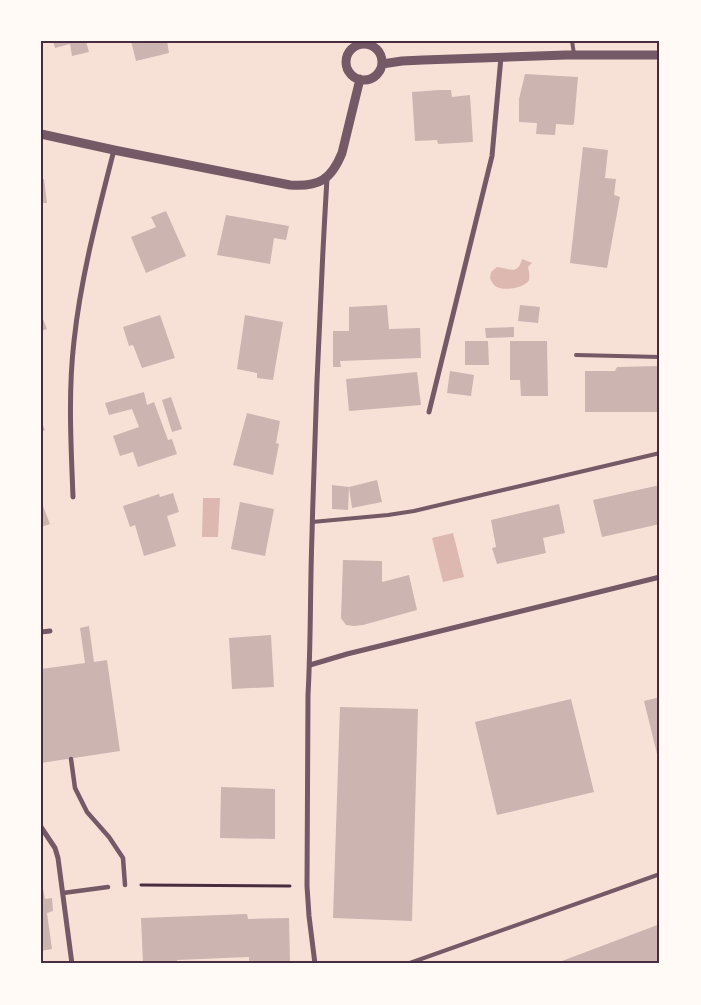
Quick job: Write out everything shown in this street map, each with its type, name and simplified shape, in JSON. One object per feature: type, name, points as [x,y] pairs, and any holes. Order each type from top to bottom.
[{"type":"street","points":[[362,43],[373,46],[380,54],[382,64],[380,70],[371,78],[366,80],[354,77],[347,69],[348,52],[362,43]]},
{"type":"street","points":[[382,64],[416,60],[501,57],[660,55]]},
{"type":"street","points":[[429,412],[492,156],[501,57]]},
{"type":"street","points":[[41,134],[290,185],[311,185],[319,183],[327,177],[335,168],[342,153],[360,79]]},
{"type":"street","points":[[73,497],[70,404],[73,344],[87,258],[114,150]]},
{"type":"street","points":[[315,964],[307,886],[308,750],[312,522],[320,284],[327,177]]},
{"type":"street","points":[[310,665],[660,577]]},
{"type":"street","points":[[41,632],[50,631]]},
{"type":"street","points":[[71,759],[76,788],[87,812],[124,858],[125,885]]},
{"type":"street","points":[[41,827],[52,843],[58,858],[72,964]]},
{"type":"street","points":[[63,893],[108,887]]},
{"type":"lane","points":[[572,41],[574,55]]},
{"type":"lane","points":[[576,355],[660,357]]},
{"type":"lane","points":[[312,522],[414,511],[660,453]]},
{"type":"lane","points":[[407,964],[660,874]]},
{"type":"path","points":[[125,885],[307,886]]},
{"type":"shaded area","points":[[522,259],[532,263],[528,267],[529,280],[526,283],[522,286],[507,289],[494,285],[490,278],[491,272],[497,267],[512,270],[518,268]]},
{"type":"shaded area","points":[[203,498],[220,498],[218,537],[202,537]]},
{"type":"shaded area","points":[[453,533],[464,577],[443,582],[432,538]]},
{"type":"building","points":[[53,41],[86,41],[89,52],[72,56],[70,44],[55,48]]},
{"type":"building","points":[[131,41],[167,41],[169,53],[136,61]]},
{"type":"building","points":[[525,74],[578,77],[573,125],[556,124],[555,135],[536,134],[537,123],[519,122],[519,99]]},
{"type":"building","points":[[451,90],[452,97],[470,95],[473,142],[438,144],[437,140],[415,141],[412,92]]},
{"type":"building","points":[[583,147],[608,150],[605,178],[616,179],[614,195],[620,197],[607,268],[570,263]]},
{"type":"building","points":[[41,179],[44,179],[47,203],[41,203]]},
{"type":"building","points":[[166,211],[186,256],[146,273],[131,237],[156,227],[151,217]]},
{"type":"building","points":[[226,215],[289,226],[286,240],[274,238],[270,264],[217,255]]},
{"type":"building","points":[[387,305],[389,329],[420,328],[421,358],[340,361],[341,367],[333,367],[333,331],[349,331],[349,307]]},
{"type":"building","points":[[520,305],[540,307],[538,323],[518,321]]},
{"type":"building","points":[[41,314],[47,329],[41,331]]},
{"type":"building","points":[[160,315],[175,358],[142,368],[133,345],[129,346],[123,327]]},
{"type":"building","points":[[245,315],[283,322],[273,380],[257,378],[257,373],[237,369]]},
{"type":"building","points":[[514,327],[514,337],[486,338],[485,328]]},
{"type":"building","points":[[465,341],[488,341],[489,365],[465,365]]},
{"type":"building","points":[[510,341],[547,341],[548,396],[521,396],[520,380],[510,380]]},
{"type":"building","points":[[660,366],[660,412],[585,412],[585,371],[615,371],[617,367]]},
{"type":"building","points":[[450,371],[474,375],[471,396],[447,393]]},
{"type":"building","points":[[417,372],[421,405],[349,411],[346,379]]},
{"type":"building","points":[[144,392],[147,405],[154,402],[168,440],[172,439],[177,454],[138,467],[133,452],[120,456],[113,436],[139,427],[132,409],[109,415],[105,403]]},
{"type":"building","points":[[171,397],[182,429],[172,432],[162,400]]},
{"type":"building","points":[[247,413],[280,421],[276,443],[279,444],[273,475],[233,465]]},
{"type":"building","points":[[41,420],[45,430],[41,432]]},
{"type":"building","points":[[377,480],[382,502],[352,508],[349,487]]},
{"type":"building","points":[[332,485],[349,487],[348,510],[332,509]]},
{"type":"building","points":[[660,485],[660,524],[602,537],[593,500]]},
{"type":"building","points":[[173,493],[179,512],[167,516],[176,546],[144,556],[135,525],[130,527],[123,506],[159,494],[160,497]]},
{"type":"building","points":[[41,501],[50,524],[41,527]]},
{"type":"building","points":[[240,502],[274,509],[265,556],[231,549]]},
{"type":"building","points":[[559,504],[565,533],[543,538],[546,553],[497,564],[492,548],[496,547],[491,520]]},
{"type":"building","points":[[343,560],[382,561],[382,582],[409,575],[417,610],[363,625],[346,625],[341,618]]},
{"type":"building","points":[[89,626],[94,662],[107,660],[120,751],[41,763],[41,669],[85,663],[80,628]]},
{"type":"building","points":[[271,635],[274,687],[232,689],[229,638]]},
{"type":"building","points":[[660,697],[660,762],[659,762],[644,701]]},
{"type":"building","points":[[571,699],[594,792],[497,815],[475,722]]},
{"type":"building","points":[[340,707],[418,709],[412,921],[333,918]]},
{"type":"building","points":[[221,787],[275,789],[275,839],[220,838]]},
{"type":"building","points":[[41,883],[45,899],[52,898],[53,911],[47,913],[52,949],[41,951]]},
{"type":"building","points":[[247,914],[248,919],[289,918],[290,962],[296,964],[249,964],[249,957],[177,960],[177,964],[143,964],[141,918]]},
{"type":"building","points":[[660,924],[660,964],[554,964]]}]
